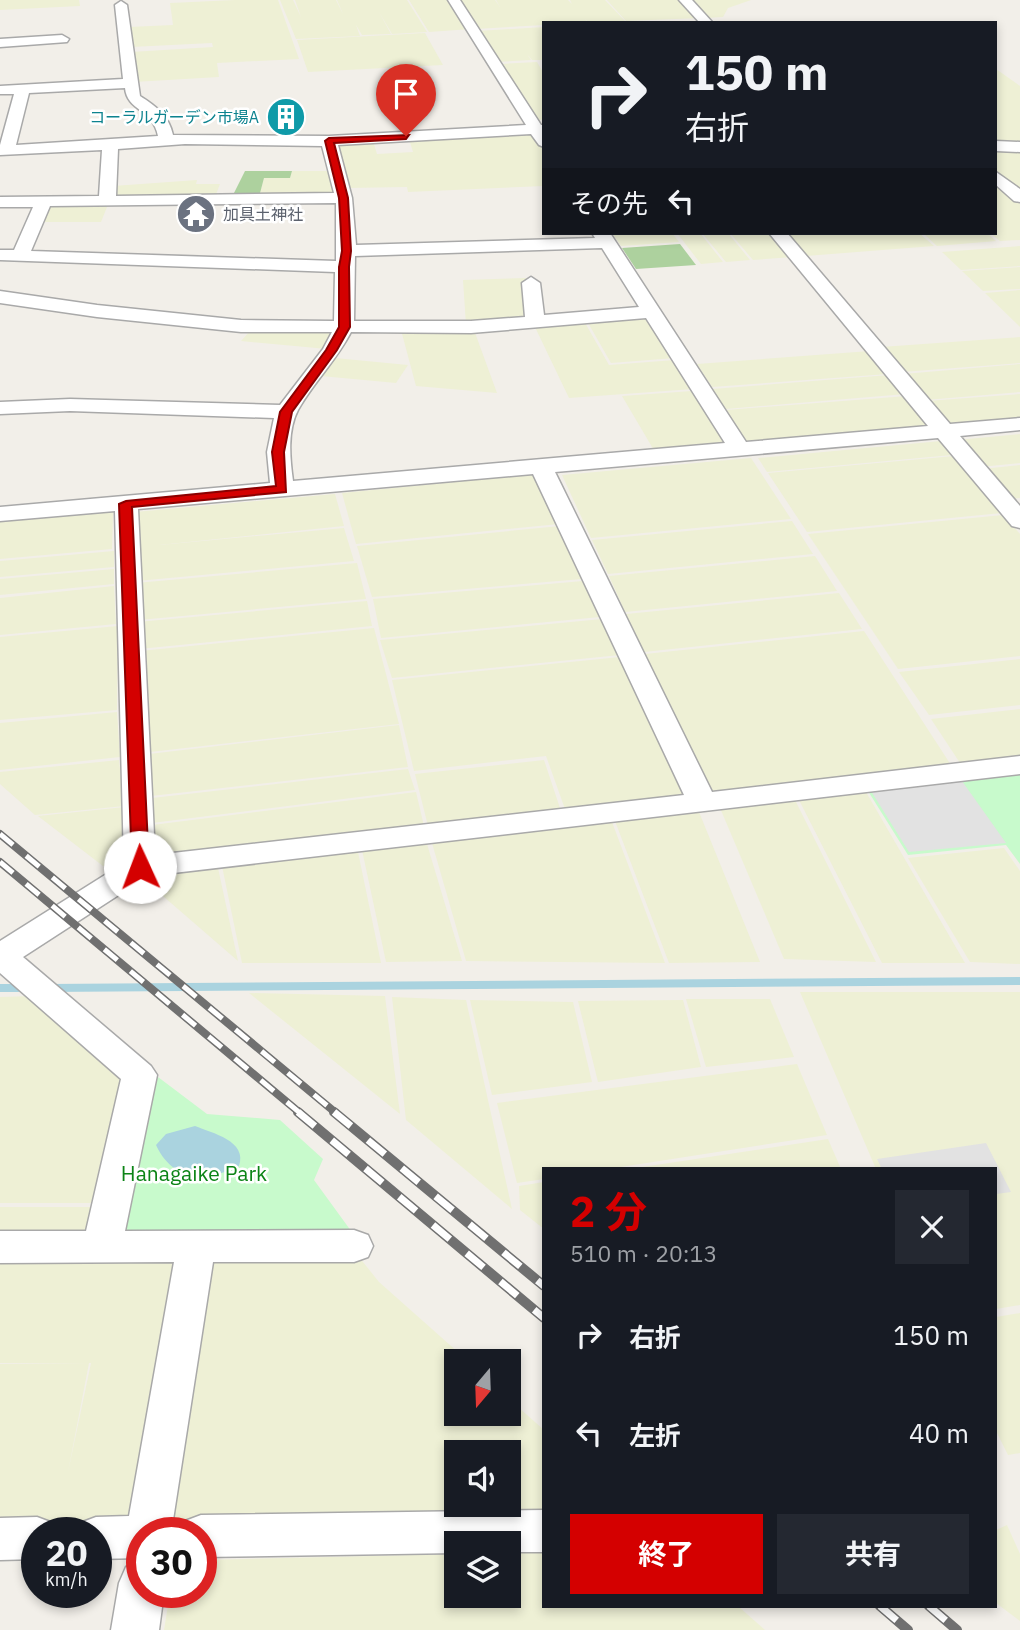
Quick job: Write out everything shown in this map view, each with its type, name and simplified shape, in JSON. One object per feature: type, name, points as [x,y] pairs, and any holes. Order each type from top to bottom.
[{"type":"street","points":[[454,0],[541,133]]},
{"type":"street","points":[[685,0],[705,21]]},
{"type":"street","points":[[121,5],[133,98],[160,116],[165,126],[166,140]]},
{"type":"street","points":[[0,43],[62,39]]},
{"type":"street","points":[[0,89],[131,83]]},
{"type":"street","points":[[23,88],[4,150],[166,140],[329,141],[541,133]]},
{"type":"street","points":[[282,489],[278,452],[286,412],[331,350],[344,327],[344,198],[329,141]]},
{"type":"street","points":[[107,200],[110,145]]},
{"type":"street","points":[[997,146],[1020,147]]},
{"type":"street","points":[[997,178],[1020,197]]},
{"type":"street","points":[[0,202],[344,198]]},
{"type":"street","points":[[20,256],[44,201]]},
{"type":"street","points":[[780,235],[1020,521]]},
{"type":"street","points":[[0,255],[345,259],[604,238],[740,450]]},
{"type":"street","points":[[530,283],[535,321]]},
{"type":"street","points":[[0,297],[97,311],[241,326],[471,327],[653,312]]},
{"type":"street","points":[[44,407],[55,386]]},
{"type":"street","points":[[0,408],[71,405],[286,412]]},
{"type":"street","points":[[0,514],[1020,424]]},
{"type":"street","points":[[541,467],[702,802]]},
{"type":"street","points":[[126,504],[140,867]]},
{"type":"street","points":[[102,1247],[139,1075],[1,956],[140,867],[1020,765]]},
{"type":"street","points":[[152,1517],[196,1246]]},
{"type":"street","points":[[0,1247],[354,1246]]},
{"type":"street","points":[[217,1536],[542,1531]]},
{"type":"street","points":[[0,1539],[21,1538]]},
{"type":"street","points":[[135,1630],[138,1608]]},
{"type":"green space","points":[[0,0],[79,0],[80,6],[0,10]]},
{"type":"green space","points":[[278,0],[299,59],[217,63],[219,77],[134,82],[131,52],[213,47],[212,43],[131,47],[129,27],[173,25],[170,3]]},
{"type":"green space","points":[[280,0],[293,0],[301,17],[295,0],[336,0],[343,14],[337,0],[407,0],[427,32],[392,34],[379,12],[391,34],[362,35],[356,25],[360,36],[296,39]]},
{"type":"green space","points":[[409,0],[451,0],[471,29],[429,32]]},
{"type":"green space","points":[[457,0],[495,0],[500,7],[496,0],[568,0],[572,4],[570,0],[605,0],[625,21],[542,21],[542,25],[476,29]]},
{"type":"green space","points":[[607,0],[682,0],[701,18],[626,21]]},
{"type":"green space","points":[[689,0],[751,0],[728,8],[723,17],[706,18]]},
{"type":"green space","points":[[542,27],[542,60],[532,60],[527,54],[531,60],[497,62],[477,31]]},
{"type":"green space","points":[[425,33],[443,65],[308,72],[297,40]]},
{"type":"green space","points":[[537,62],[542,71],[542,120],[536,121],[501,64]]},
{"type":"green space","points":[[997,70],[1020,86],[1020,144],[997,144]]},
{"type":"green space","points":[[533,134],[542,149],[542,186],[408,192],[407,187],[347,188],[337,143],[373,141],[377,154],[413,152],[409,139]]},
{"type":"green space","points":[[997,150],[1020,151],[1020,192],[997,173]]},
{"type":"green space","points":[[245,171],[292,171],[290,178],[264,178],[259,197],[232,197]]},
{"type":"green space","points":[[292,171],[332,171],[337,194],[259,197],[264,178],[290,178]]},
{"type":"green space","points":[[197,180],[196,184],[220,184],[215,197],[114,198],[113,186]]},
{"type":"green space","points":[[997,186],[1020,204],[1020,240],[1000,241],[992,235],[997,235]]},
{"type":"green space","points":[[109,202],[101,222],[39,222],[47,205]]},
{"type":"green space","points":[[613,235],[674,235],[679,242],[621,246]]},
{"type":"green space","points":[[679,235],[702,235],[723,262],[701,264]]},
{"type":"green space","points":[[704,235],[730,235],[750,260],[726,262]]},
{"type":"green space","points":[[732,235],[774,235],[793,257],[753,260]]},
{"type":"green space","points":[[788,235],[921,235],[934,246],[806,256]]},
{"type":"green space","points":[[925,235],[989,235],[996,241],[937,246]]},
{"type":"green space","points":[[680,244],[696,265],[636,269],[622,248]]},
{"type":"green space","points":[[1020,246],[1020,266],[961,270],[942,252]]},
{"type":"green space","points":[[1020,267],[1020,289],[983,291],[962,271]]},
{"type":"green space","points":[[526,278],[529,320],[466,325],[463,280]]},
{"type":"green space","points":[[1020,290],[1020,327],[985,293]]},
{"type":"green space","points":[[648,316],[675,358],[611,363],[587,321]]},
{"type":"green space","points":[[584,321],[609,365],[675,360],[693,389],[569,398],[534,325]]},
{"type":"green space","points":[[251,330],[334,330],[327,349],[241,341]]},
{"type":"green space","points":[[401,330],[474,330],[497,393],[416,386]]},
{"type":"green space","points":[[1020,337],[1020,363],[902,372],[881,347]]},
{"type":"green space","points":[[870,351],[888,374],[712,387],[697,364]]},
{"type":"green space","points":[[335,358],[408,365],[396,383],[321,376]]},
{"type":"green space","points":[[1020,364],[1020,392],[926,400],[903,374]]},
{"type":"green space","points":[[889,375],[906,394],[726,409],[712,389]]},
{"type":"green space","points":[[692,391],[727,446],[655,452],[622,396]]},
{"type":"green space","points":[[1020,394],[1020,419],[947,425],[927,401]]},
{"type":"green space","points":[[907,396],[932,426],[748,443],[726,410]]},
{"type":"green space","points":[[1020,434],[1020,463],[980,467],[957,440]]},
{"type":"green space","points":[[941,441],[952,455],[767,472],[758,458]]},
{"type":"green space","points":[[954,456],[1002,513],[807,532],[768,473]]},
{"type":"green space","points":[[751,458],[791,519],[591,538],[562,475]]},
{"type":"green space","points":[[1020,465],[1020,498],[1008,499],[982,469]]},
{"type":"green space","points":[[534,474],[559,524],[356,544],[342,493]]},
{"type":"green space","points":[[335,494],[344,526],[159,545],[344,528],[354,561],[137,581],[135,512]]},
{"type":"green space","points":[[113,512],[112,549],[0,559],[0,522]]},
{"type":"green space","points":[[1003,515],[1020,534],[1020,656],[898,669],[808,534]]},
{"type":"green space","points":[[792,521],[813,554],[608,574],[592,540]]},
{"type":"green space","points":[[560,526],[582,579],[372,597],[357,546]]},
{"type":"green space","points":[[114,551],[114,567],[0,577],[0,561]]},
{"type":"green space","points":[[815,556],[837,591],[625,612],[609,576]]},
{"type":"green space","points":[[357,563],[366,599],[139,620],[136,583]]},
{"type":"green space","points":[[114,569],[114,584],[0,595],[0,579]]},
{"type":"green space","points":[[583,581],[600,617],[381,638],[373,599]]},
{"type":"green space","points":[[114,586],[116,624],[0,635],[0,598]]},
{"type":"green space","points":[[839,593],[862,629],[644,652],[626,614]]},
{"type":"green space","points":[[367,601],[372,626],[139,649],[137,622]]},
{"type":"green space","points":[[602,619],[620,655],[392,678],[380,640]]},
{"type":"green space","points":[[118,626],[117,710],[0,720],[0,637]]},
{"type":"green space","points":[[374,628],[399,724],[150,752],[140,651]]},
{"type":"green space","points":[[864,631],[951,765],[709,793],[645,654]]},
{"type":"green space","points":[[620,657],[685,794],[565,809],[546,756],[414,771],[392,680]]},
{"type":"green space","points":[[1020,659],[1020,705],[929,715],[899,672]]},
{"type":"green space","points":[[1020,709],[1020,756],[960,763],[931,719]]},
{"type":"green space","points":[[117,712],[120,757],[0,770],[0,723]]},
{"type":"green space","points":[[399,725],[408,767],[151,796],[149,754]]},
{"type":"green space","points":[[119,760],[124,806],[35,815],[0,784],[0,772]]},
{"type":"green space","points":[[544,760],[561,811],[428,826],[415,774]]},
{"type":"green space","points":[[408,769],[415,790],[152,823],[152,798]]},
{"type":"green space","points":[[1020,774],[1020,864],[1006,845],[908,855],[868,791]]},
{"type":"green space","points":[[416,792],[424,826],[154,858],[152,825]]},
{"type":"green space","points":[[866,792],[965,963],[882,963],[799,800]]},
{"type":"green space","points":[[795,800],[876,962],[784,959],[720,808]]},
{"type":"green space","points":[[125,807],[131,862],[103,866],[38,816]]},
{"type":"green space","points":[[699,812],[760,962],[669,963],[615,821]]},
{"type":"green space","points":[[612,822],[665,963],[466,961],[432,843]]},
{"type":"green space","points":[[427,844],[462,961],[386,962],[362,850]]},
{"type":"green space","points":[[1004,848],[1020,871],[1020,964],[970,962],[908,858]]},
{"type":"green space","points":[[358,852],[381,963],[242,963],[222,866]]},
{"type":"green space","points":[[218,868],[238,961],[141,877]]},
{"type":"green space","points":[[800,992],[1020,992],[1020,1305],[997,1309],[997,1167],[875,1167]]},
{"type":"green space","points":[[249,993],[385,996],[400,1114]]},
{"type":"green space","points":[[34,996],[121,1076],[93,1203],[0,1203],[0,997]]},
{"type":"green space","points":[[392,997],[466,1000],[512,1209],[406,1120]]},
{"type":"green space","points":[[686,999],[770,999],[794,1057],[706,1067]]},
{"type":"green space","points":[[470,1000],[573,1002],[592,1082],[492,1095]]},
{"type":"green space","points":[[683,1000],[701,1067],[598,1082],[578,1001]]},
{"type":"green space","points":[[797,1064],[827,1135],[621,1167],[542,1167],[542,1179],[517,1183],[497,1103]]},
{"type":"green space","name":"Hanagaike Park","points":[[158,1077],[207,1114],[280,1120],[323,1159],[314,1180],[354,1235],[132,1237],[120,1220],[149,1084]]},
{"type":"green space","points":[[828,1139],[840,1167],[642,1167]]},
{"type":"green space","points":[[542,1182],[542,1227],[520,1210],[519,1186]]},
{"type":"green space","points":[[0,1207],[92,1207],[86,1237],[0,1238]]},
{"type":"green space","points":[[186,1253],[144,1517],[126,1517],[126,1522],[112,1522],[112,1517],[21,1517],[21,1524],[0,1524],[0,1364],[89,1363],[0,1363],[0,1255]],"holes":[[[89,1363],[91,1363],[68,1472]]]},
{"type":"green space","points":[[215,1257],[359,1257],[379,1282],[454,1349],[444,1349],[444,1426],[522,1426],[522,1411],[542,1428],[542,1516],[521,1516],[521,1440],[444,1440],[444,1517],[470,1517],[217,1520],[217,1517],[173,1517],[167,1510],[207,1266]]},
{"type":"green space","points":[[1020,1313],[1020,1453],[1008,1455],[997,1433],[997,1317]]},
{"type":"green space","points":[[1007,1525],[1020,1554],[1020,1621],[997,1604],[997,1530]]},
{"type":"green space","points":[[542,1552],[542,1608],[740,1608],[765,1630],[164,1630],[168,1608],[217,1608],[217,1560],[444,1554],[444,1608],[521,1608],[521,1553]]},
{"type":"shaded area","points":[[962,781],[1006,843],[909,852],[871,791]]},
{"type":"shaded area","points":[[986,1143],[1011,1192],[997,1194],[997,1167],[881,1167],[877,1159]]},
{"type":"water","points":[[195,1126],[234,1144],[240,1157],[239,1166],[215,1175],[203,1176],[181,1172],[172,1166],[156,1145],[166,1134]]},
{"type":"waterway","points":[[46,988],[1020,981]]},
{"type":"waterway","points":[[0,988],[27,988]]},
{"type":"railway","points":[[0,834],[336,1113]]},
{"type":"railway","points":[[0,862],[300,1113]]},
{"type":"railway","points":[[298,1112],[542,1316]]},
{"type":"railway","points":[[334,1112],[542,1284]]},
{"type":"railway","points":[[882,1608],[908,1630]]},
{"type":"railway","points":[[931,1608],[957,1630]]},
{"type":"place","name":"コーラルガーデン市場A","points":[[286,117]]},
{"type":"place","name":"加具土神社","points":[[196,214]]},
{"type":"route","points":[[140,867],[126,504],[282,489],[278,452],[286,412],[331,350],[344,327],[344,267],[347,251],[344,198],[329,141],[406,136]]}]
